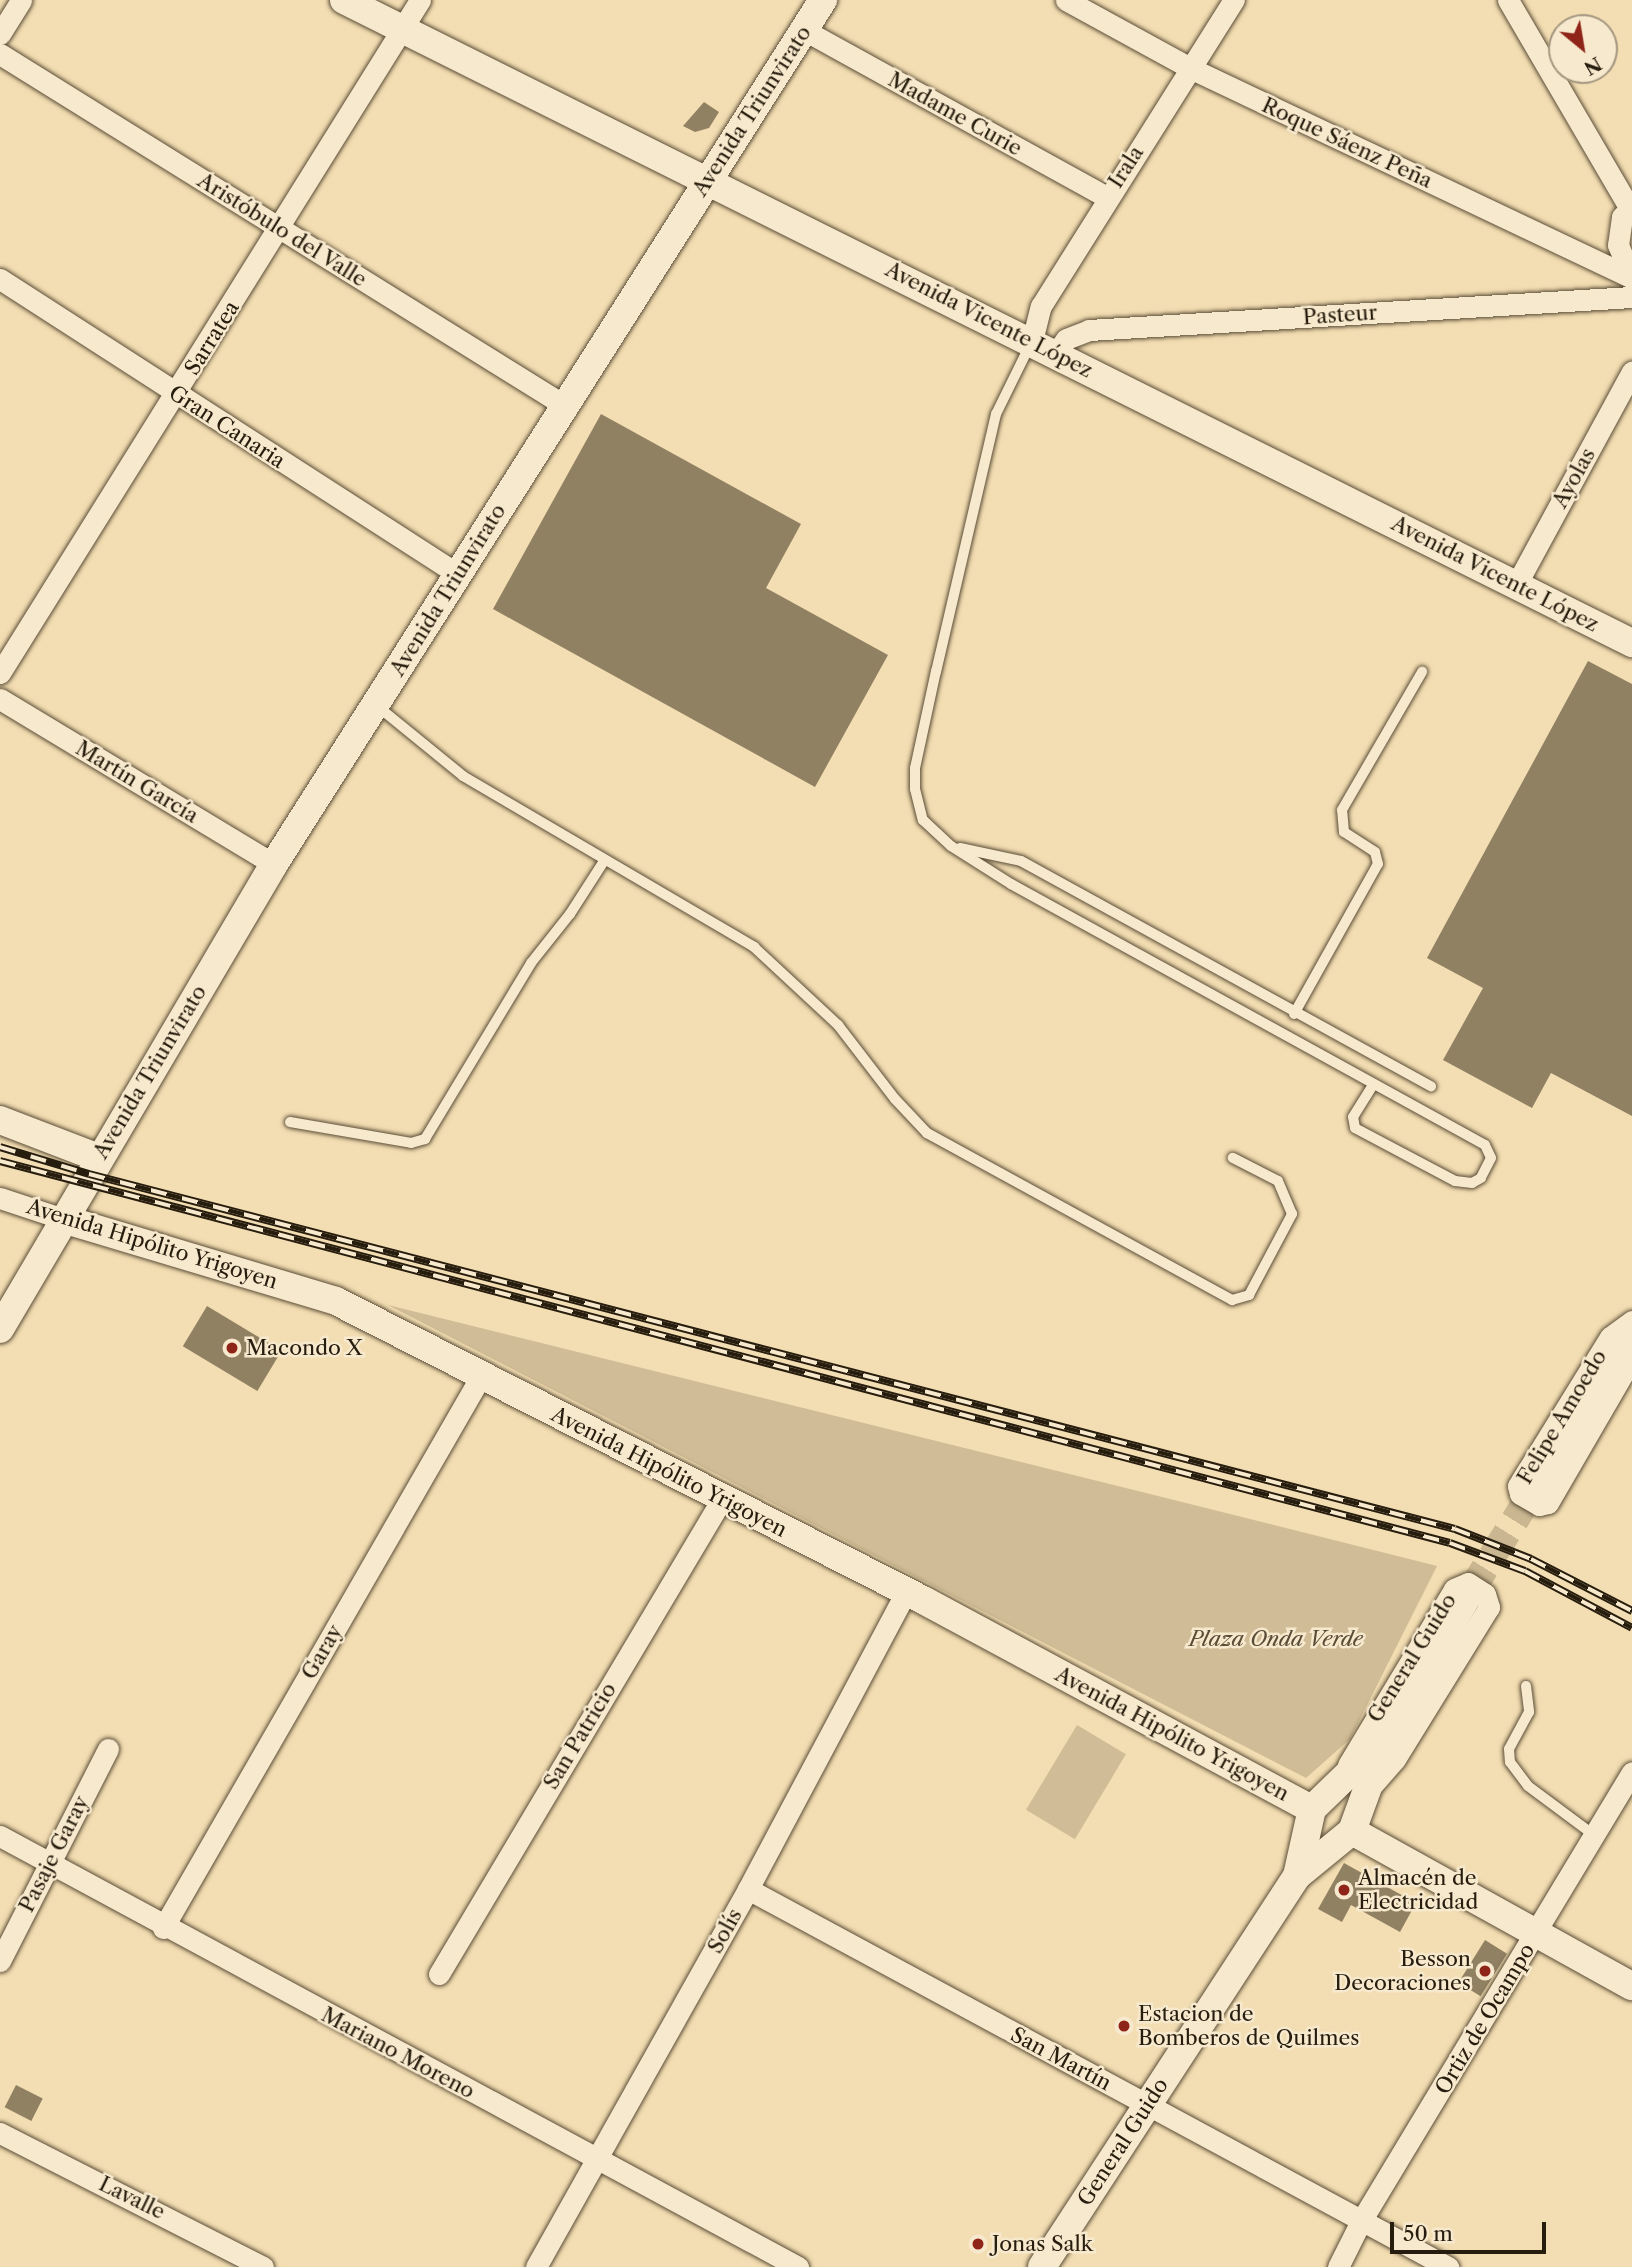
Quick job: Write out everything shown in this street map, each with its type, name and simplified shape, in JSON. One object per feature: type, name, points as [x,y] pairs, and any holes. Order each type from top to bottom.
[{"type":"main road","name":"Avenida Vicente López","points":[[344,0],[708,179],[1632,643]]},
{"type":"main road","name":"Avenida Triunvirato","points":[[0,1329],[274,864],[376,705],[456,573],[823,0]]},
{"type":"main road","points":[[0,1120],[99,1158]]},
{"type":"main road","name":"Avenida Hipólito Yrigoyen","points":[[63,1219],[317,1293],[906,1592],[1312,1809]]},
{"type":"main road","name":"Felipe Amoedo","points":[[1535,1488],[1632,1330]]},
{"type":"main road","name":"General Guido","points":[[1297,1876],[1312,1809],[1351,1789],[1387,1735],[1470,1592]]},
{"type":"main road","name":"General Guido","points":[[1042,2267],[1297,1876],[1352,1831],[1351,1789]]},
{"type":"main road","points":[[1352,1831],[1632,1986]]},
{"type":"street","points":[[0,33],[21,0]]},
{"type":"street","name":"Sarratea","points":[[0,673],[280,230],[420,0]]},
{"type":"street","name":"Roque Sáenz Peña","points":[[1066,0],[1190,68],[1632,278]]},
{"type":"street","name":"Irala","points":[[1044,347],[1041,306],[1106,197],[1234,0]]},
{"type":"street","points":[[1508,0],[1630,207],[1622,217],[1618,245],[1632,278]]},
{"type":"street","name":"Madame Curie","points":[[804,30],[1106,197]]},
{"type":"street","name":"Aristóbulo del Valle","points":[[0,54],[564,405]]},
{"type":"street","name":"Gran Canaria","points":[[0,279],[456,573]]},
{"type":"street","name":"Pasteur","points":[[1044,347],[1089,330],[1632,297]]},
{"type":"street","name":"Ayolas","points":[[1516,585],[1632,371]]},
{"type":"street","name":"Martín García","points":[[0,699],[274,864]]},
{"type":"street","name":"Avenida Hipólito Yrigoyen","points":[[0,1198],[63,1219]]},
{"type":"street","name":"Felipe Amoedo","points":[[1632,1321],[1610,1337],[1518,1486],[1520,1494],[1539,1505],[1548,1503],[1632,1358]]},
{"type":"street","name":"Garay","points":[[163,1927],[481,1376]]},
{"type":"street","name":"San Patricio","points":[[439,1974],[722,1499]]},
{"type":"street","name":"General Guido","points":[[1468,1583],[1485,1594],[1489,1607],[1395,1759],[1351,1789],[1454,1589],[1468,1583]]},
{"type":"street","name":"Solís","points":[[536,2267],[748,1889],[906,1592]]},
{"type":"street","name":"Pasaje Garay","points":[[0,1961],[108,1749]]},
{"type":"street","name":"Ortiz de Ocampo","points":[[1338,2267],[1362,2221],[1632,1772]]},
{"type":"street","name":"Mariano Moreno","points":[[0,1836],[596,2161],[798,2267]]},
{"type":"street","name":"San Martín","points":[[748,1889],[1448,2267]]},
{"type":"street","name":"Lavalle","points":[[0,2133],[262,2267]]},
{"type":"lane","points":[[1044,347],[996,414],[915,768],[915,789],[923,820],[950,846],[1011,884],[1485,1145],[1490,1158],[1481,1178],[1472,1183],[1455,1181],[1355,1128],[1353,1117],[1374,1084]]},
{"type":"lane","points":[[1294,1014],[1378,864],[1375,852],[1344,832],[1342,810],[1422,672]]},
{"type":"lane","points":[[376,705],[463,776],[604,861],[731,930],[772,962],[838,1025],[895,1099],[927,1133],[1220,1293],[1240,1300],[1249,1295],[1292,1214],[1278,1181],[1233,1158]]},
{"type":"lane","points":[[950,846],[1021,861],[1294,1014],[1431,1086]]},
{"type":"lane","points":[[290,1122],[411,1143],[425,1139],[531,963],[604,861]]},
{"type":"lane","points":[[1526,1686],[1529,1712],[1509,1749],[1510,1762],[1528,1786],[1594,1835]]},
{"type":"green space","name":"Plaza Onda Verde","points":[[388,1305],[1437,1566],[1350,1739],[1306,1778]]},
{"type":"green space","points":[[1077,1725],[1126,1754],[1075,1839],[1026,1810]]},
{"type":"building","points":[[704,102],[719,112],[709,128],[695,132],[683,126]]},
{"type":"building","points":[[601,414],[801,524],[766,588],[888,655],[815,787],[493,609]]},
{"type":"building","points":[[1588,661],[1632,684],[1632,1116],[1551,1073],[1532,1108],[1443,1060],[1483,988],[1427,958]]},
{"type":"building","name":"Macondo X","points":[[207,1306],[282,1351],[257,1391],[183,1346]]},
{"type":"building","points":[[1344,1863],[1416,1903],[1400,1932],[1351,1905],[1342,1922],[1318,1909]]},
{"type":"building","name":"Besson Decoraciones","points":[[1485,1940],[1507,1954],[1481,1996],[1459,1982]]},
{"type":"building","points":[[16,2085],[43,2099],[31,2121],[5,2107]]},
{"type":"tunnel","points":[[1470,1592],[1535,1488]]},
{"type":"railway","points":[[0,1147],[89,1174],[1455,1529],[1531,1559],[1632,1611]]},
{"type":"railway","points":[[0,1161],[1450,1543],[1525,1571],[1632,1628]]},
{"type":"place","name":"Macondo X","points":[[232,1348]]},
{"type":"place","name":"Almacén de Electricidad","points":[[1344,1890]]},
{"type":"place","name":"Besson Decoraciones","points":[[1485,1971]]},
{"type":"place","name":"Estacion de Bomberos de Quilmes","points":[[1124,2026]]},
{"type":"place","name":"Jonas Salk","points":[[978,2244]]}]
